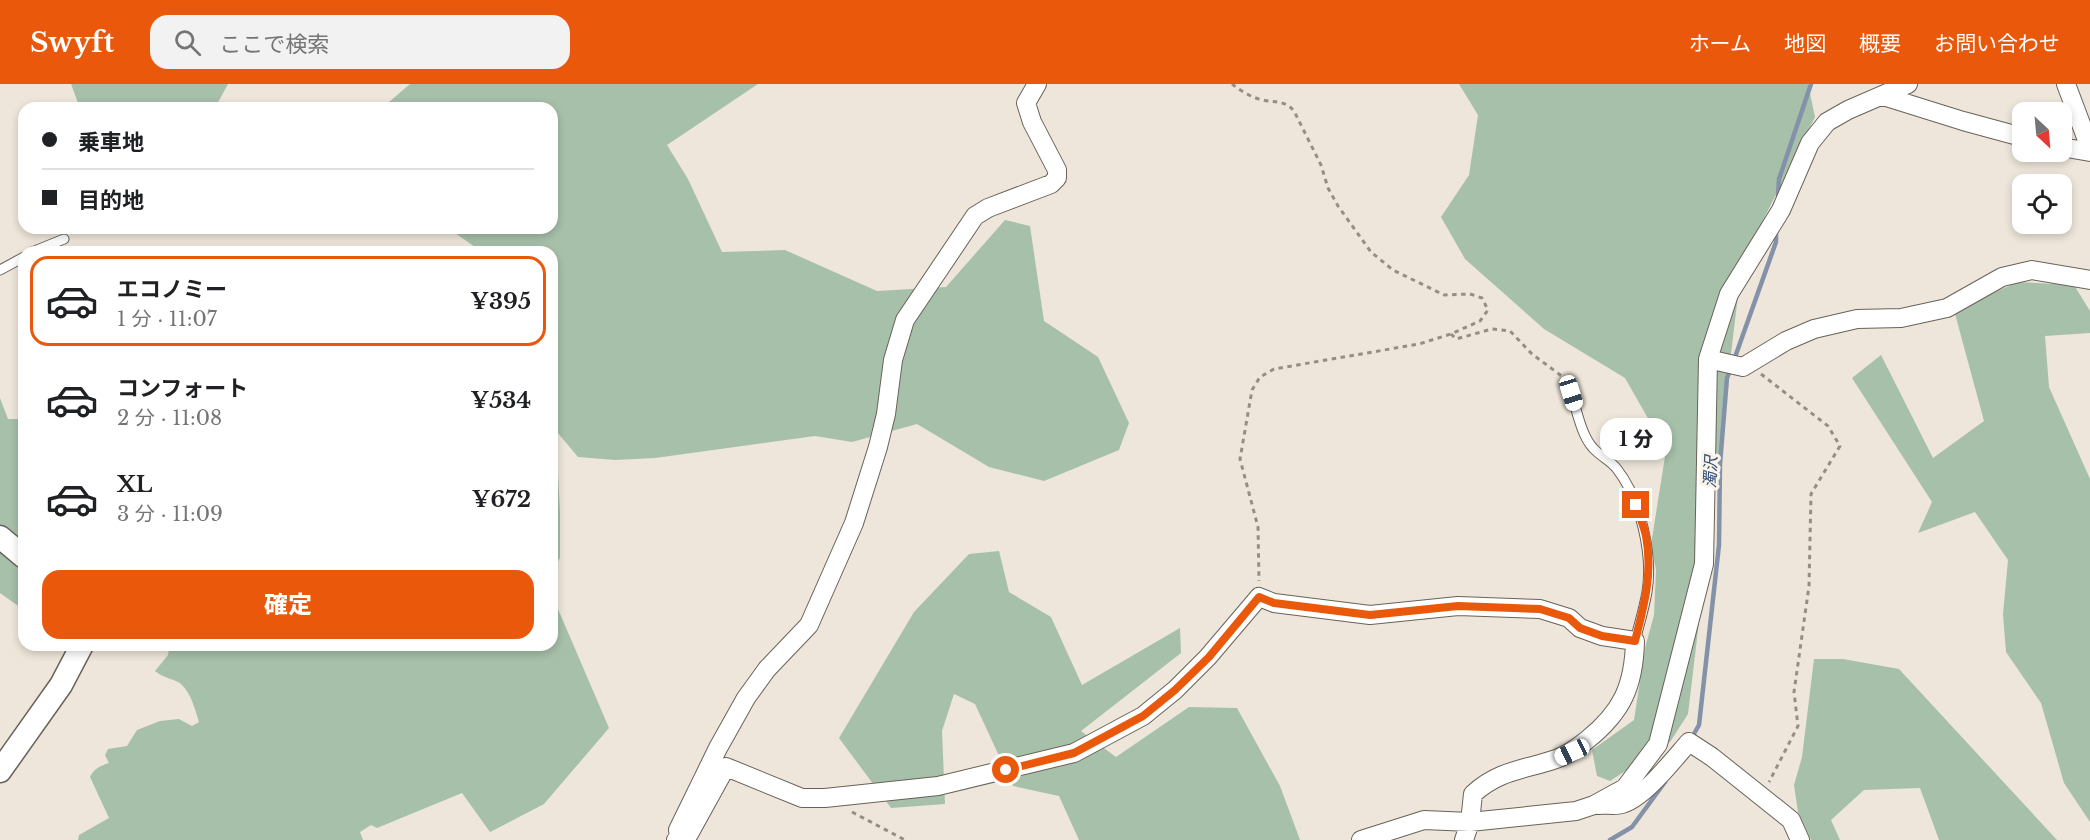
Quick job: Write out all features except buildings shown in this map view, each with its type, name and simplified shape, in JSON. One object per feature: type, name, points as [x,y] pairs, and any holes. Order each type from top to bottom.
[{"type":"street","points":[[674,840],[718,748],[746,698],[767,669],[809,625],[854,523],[878,447],[886,414],[893,360],[905,320],[975,216],[988,208],[1051,184],[1057,178],[1057,170],[1032,122],[1026,103],[1037,84]]},
{"type":"street","points":[[1361,840],[1424,820],[1470,822],[1576,811],[1594,805],[1625,788],[1658,744],[1704,564],[1708,359],[1729,294],[1781,210],[1810,143],[1827,122],[1848,110],[1907,84]]},
{"type":"street","points":[[2066,84],[2090,150],[2072,148]]},
{"type":"street","points":[[1883,96],[2012,134]]},
{"type":"street","points":[[1708,359],[1745,365],[1786,341],[1814,329],[1857,319],[1900,318],[1947,308],[2002,278],[2032,270],[2090,280]]},
{"type":"street","points":[[0,537],[18,552]]},
{"type":"street","points":[[674,840],[689,834],[726,767],[802,798],[825,798],[938,786],[1074,753],[1143,716],[1175,690],[1209,657],[1259,597],[1274,603],[1370,615],[1458,606],[1540,609],[1569,618],[1580,628],[1602,636],[1635,641],[1635,666],[1621,704],[1607,724],[1572,752],[1557,759],[1510,771],[1486,782],[1473,794],[1470,822],[1464,840]]},
{"type":"street","points":[[0,771],[61,685],[79,651]]},
{"type":"street","points":[[1594,805],[1623,804],[1663,773],[1689,742],[1712,757],[1791,820],[1800,840]]},
{"type":"lane","points":[[47,246],[64,239]]},
{"type":"lane","points":[[0,270],[18,260]]},
{"type":"lane","points":[[1571,393],[1581,424],[1592,447],[1617,469],[1636,505],[1646,536],[1649,570],[1647,593],[1635,641]]},
{"type":"path","points":[[1232,84],[1242,92],[1262,100],[1288,104],[1294,111],[1321,165],[1328,188],[1371,252],[1393,270],[1444,295],[1470,294],[1482,298],[1488,310],[1480,321],[1451,334],[1419,344],[1274,369],[1260,377],[1252,390],[1240,459],[1258,527],[1259,597]]},
{"type":"path","points":[[1451,334],[1456,339],[1492,329],[1510,331],[1532,354],[1563,377],[1571,393]]},
{"type":"path","points":[[1745,365],[1828,426],[1840,446],[1811,494],[1809,586],[1794,692],[1798,726],[1762,797]]},
{"type":"path","points":[[825,798],[828,805],[858,814],[906,840]]},
{"type":"green space","points":[[71,84],[228,84],[218,102],[78,102]]},
{"type":"green space","points":[[410,84],[758,84],[667,145],[688,179],[722,252],[785,250],[877,291],[946,287],[1005,220],[1030,226],[1044,321],[1098,357],[1129,423],[1119,450],[1044,481],[989,467],[917,424],[852,442],[815,436],[655,458],[615,460],[578,457],[558,433],[558,246],[474,246],[456,234],[558,234],[558,102],[389,102]]},
{"type":"green space","points":[[1459,84],[1808,84],[1815,117],[1742,262],[1688,714],[1670,742],[1610,781],[1597,776],[1592,750],[1634,720],[1645,648],[1654,615],[1656,570],[1651,545],[1666,450],[1625,378],[1544,329],[1465,259],[1441,217],[1469,175],[1478,115]]},
{"type":"green space","points":[[2018,282],[2074,285],[2090,311],[2090,333],[2045,336],[2049,387],[2090,479],[2090,822],[2064,783],[2041,703],[2006,652],[2003,614],[2008,560],[1975,512],[1918,533],[1932,502],[1852,378],[1881,355],[1933,458],[1984,421],[1954,310]]},
{"type":"green space","points":[[0,398],[8,419],[18,419],[18,606],[0,593]]},
{"type":"green space","points":[[558,474],[560,512],[560,558],[558,561]]},
{"type":"green space","points":[[999,551],[1009,592],[1051,617],[1082,685],[1180,628],[1181,653],[1081,731],[1116,757],[1189,707],[1237,708],[1280,786],[1300,840],[1079,840],[1059,796],[1013,786],[975,704],[954,694],[942,731],[945,804],[891,808],[839,738],[914,612],[969,554]]},
{"type":"green space","points":[[558,609],[609,728],[544,804],[490,832],[462,793],[377,828],[371,825],[360,832],[363,840],[78,840],[79,835],[109,818],[90,777],[95,770],[109,763],[105,755],[108,749],[127,746],[137,730],[160,721],[179,719],[192,726],[199,722],[187,692],[179,682],[155,671],[169,651],[558,651]]},
{"type":"green space","points":[[1814,659],[1843,659],[1899,669],[2057,840],[1939,840],[1920,788],[1864,790],[1831,820],[1840,840],[1811,840],[1798,812],[1794,785],[1802,757]]},
{"type":"waterway","name":"濁沢","points":[[1778,196],[1779,179],[1811,84]]},
{"type":"waterway","name":"濁沢","points":[[1734,360],[1776,242],[1776,232]]},
{"type":"waterway","name":"濁沢","points":[[1691,739],[1699,725],[1719,545],[1720,464],[1727,378],[1731,368]]},
{"type":"waterway","name":"濁沢","points":[[1610,840],[1632,827],[1665,782]]},
{"type":"route","points":[[1006,770],[1074,753],[1143,716],[1175,690],[1209,657],[1259,597],[1274,603],[1370,615],[1458,606],[1540,609],[1569,618],[1580,628],[1602,636],[1635,641],[1647,593],[1649,570],[1646,536],[1636,505]]}]
